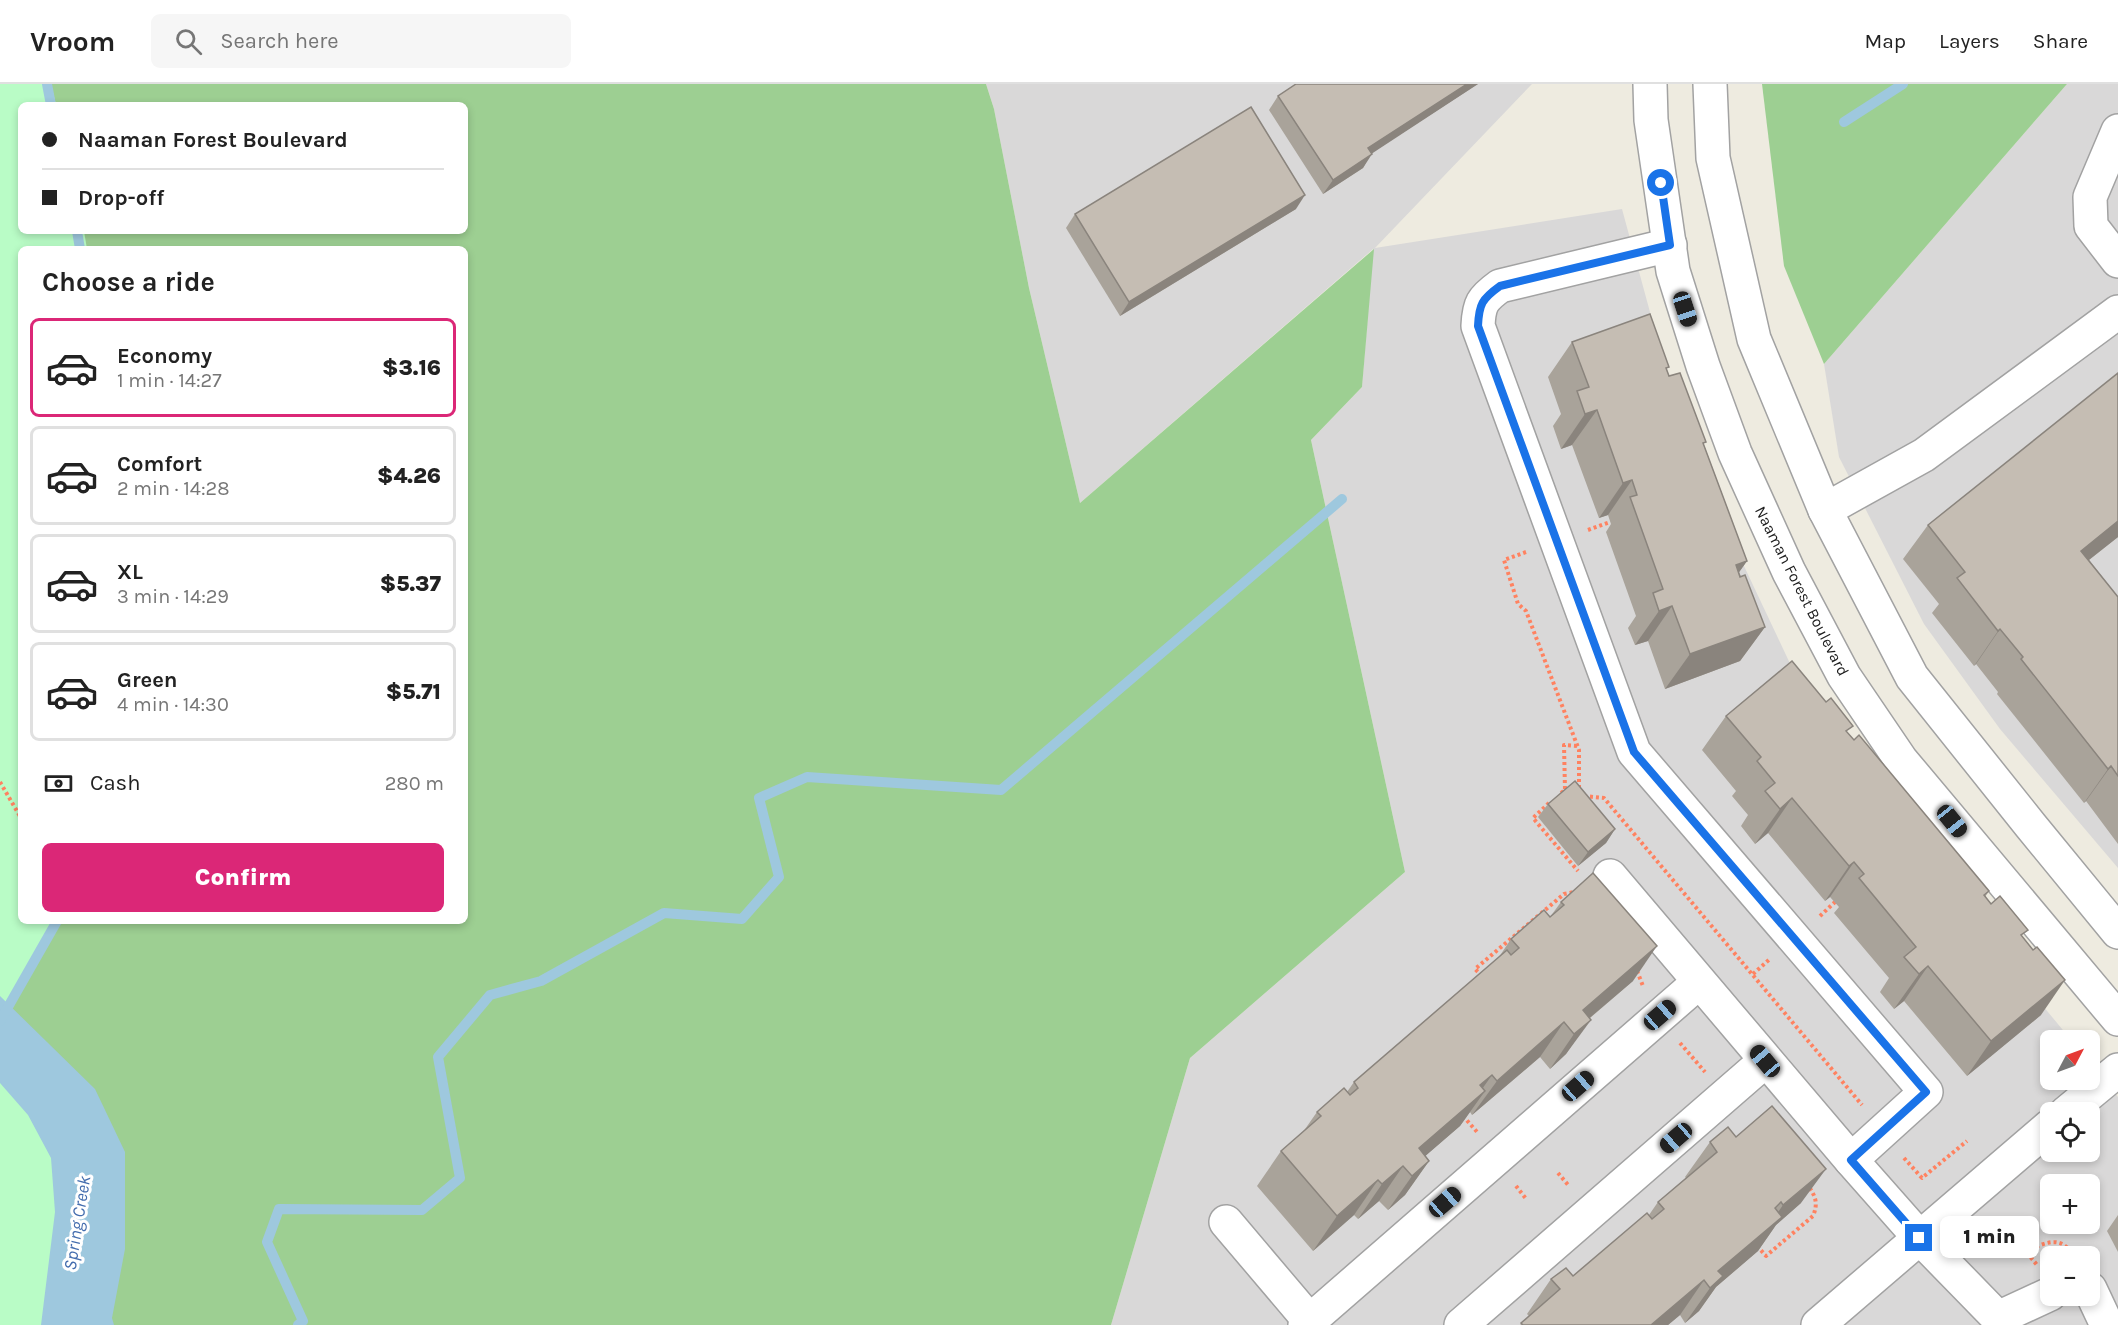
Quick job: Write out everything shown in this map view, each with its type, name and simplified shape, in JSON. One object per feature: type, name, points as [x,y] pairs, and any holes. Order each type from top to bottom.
[{"type":"street","name":"Naaman Forest Boulevard","points":[[1650,84],[1651,120],[1673,271],[1703,366],[1735,453],[1789,572],[1845,676],[1901,760],[2118,1020]]},
{"type":"street","points":[[1710,84],[1713,158],[1754,339],[1825,510],[1912,677],[2118,932]]},
{"type":"street","points":[[2118,131],[2090,197],[2091,226],[2118,261]]},
{"type":"street","points":[[1670,245],[1500,286],[1486,296],[1478,309],[1478,326],[1634,752],[1926,1092],[1851,1160]]},
{"type":"street","points":[[1825,510],[1924,455],[2118,312]]},
{"type":"street","points":[[1596,875],[1699,981],[1765,1061],[1919,1238],[2000,1321],[2040,1285]]},
{"type":"street","points":[[1226,1222],[1307,1322],[1699,981]]},
{"type":"street","points":[[1461,1325],[1765,1061]]},
{"type":"street","points":[[2079,1102],[2118,1070]]},
{"type":"street","points":[[1818,1325],[2040,1135]]},
{"type":"street","points":[[2098,1306],[2107,1325]]},
{"type":"path","points":[[1579,533],[1610,522]]},
{"type":"path","points":[[1510,558],[1504,560],[1518,604],[1526,611],[1577,746],[1579,796],[1604,798],[1863,1106]]},
{"type":"path","points":[[1577,746],[1564,745],[1565,790],[1533,818],[1596,875]]},
{"type":"path","points":[[0,782],[18,813]]},
{"type":"path","points":[[1483,978],[1475,969],[1564,894],[1570,891],[1578,893]]},
{"type":"path","points":[[1812,922],[1835,902]]},
{"type":"path","points":[[1753,974],[1774,954]]},
{"type":"path","points":[[1636,970],[1644,989]]},
{"type":"path","points":[[1676,1038],[1709,1077]]},
{"type":"path","points":[[1462,1115],[1484,1140]]},
{"type":"path","points":[[1902,1155],[1922,1178],[1967,1141]]},
{"type":"path","points":[[1509,1179],[1527,1200]]},
{"type":"path","points":[[1752,1241],[1766,1256],[1813,1216],[1817,1207],[1815,1195],[1804,1179]]},
{"type":"path","points":[[1998,1231],[2025,1251],[2040,1274]]},
{"type":"path","points":[[2041,1246],[2053,1242],[2067,1246]]},
{"type":"path","points":[[2025,1251],[2040,1246]]},
{"type":"shaded area","points":[[986,84],[1532,84],[1375,248],[1622,209],[1685,441],[1794,672],[1878,807],[2063,1030],[2040,1030],[2040,1090],[2100,1090],[2100,1075],[2118,1097],[2118,1325],[1111,1325],[1190,1058],[1405,872],[1311,440],[1362,387],[1373,249],[1080,503],[1029,288],[994,109]]},
{"type":"shaded area","points":[[2067,84],[2118,84],[2118,868],[2000,729],[1924,624],[1839,457],[1824,364]]},
{"type":"green space","points":[[0,84],[986,84],[994,109],[1029,288],[1080,503],[1374,249],[1362,387],[1311,440],[1405,872],[1190,1058],[1111,1325],[0,1325]]},
{"type":"green space","points":[[0,84],[51,84],[55,102],[18,102],[18,234],[84,234],[86,246],[18,246],[18,924],[55,924],[0,1021]]},
{"type":"green space","points":[[1762,84],[2067,84],[1824,364],[1784,266]]},
{"type":"green space","points":[[0,1040],[87,1164],[61,1325],[0,1325]]},
{"type":"water","name":"Spring Creek","points":[[0,996],[95,1089],[125,1152],[125,1249],[112,1318],[114,1325],[41,1325],[55,1212],[51,1158],[28,1115],[0,1083]]},
{"type":"building","points":[[1296,84],[1467,84],[1368,148],[1372,154],[1333,180],[1278,96]]},
{"type":"building","points":[[1251,107],[1305,195],[1129,302],[1075,214]]},
{"type":"building","points":[[1650,314],[1669,367],[1666,368],[1669,376],[1680,373],[1706,442],[1703,443],[1747,561],[1736,565],[1740,577],[1745,575],[1765,627],[1690,654],[1672,606],[1659,611],[1653,593],[1663,589],[1630,497],[1637,495],[1632,480],[1623,483],[1597,410],[1585,414],[1577,391],[1589,387],[1572,342]]},
{"type":"building","points":[[2118,373],[2118,521],[2081,551],[2118,597],[2118,776],[2111,766],[2108,769],[2021,659],[2023,657],[2000,629],[1998,631],[1957,578],[1965,572],[1928,525]]},
{"type":"building","points":[[1792,661],[1826,702],[1831,698],[1853,726],[1846,731],[1854,740],[1859,735],[1989,891],[1984,895],[1991,904],[2000,896],[2028,930],[2021,935],[2033,950],[2037,947],[2065,980],[1991,1041],[1928,966],[1919,974],[1904,957],[1916,947],[1859,878],[1864,874],[1854,862],[1849,866],[1792,798],[1780,809],[1765,791],[1775,783],[1757,761],[1761,757],[1726,716]]},
{"type":"building","points":[[1575,781],[1615,829],[1588,852],[1548,804]]},
{"type":"building","points":[[1593,873],[1657,946],[1583,1010],[1591,1020],[1574,1034],[1564,1022],[1497,1081],[1492,1075],[1480,1085],[1485,1091],[1419,1148],[1429,1161],[1412,1176],[1403,1166],[1382,1184],[1378,1180],[1337,1216],[1281,1151],[1321,1116],[1317,1112],[1344,1088],[1350,1095],[1358,1088],[1354,1082],[1507,950],[1511,955],[1519,948],[1511,939],[1544,910],[1550,917],[1564,905],[1561,902]]},
{"type":"building","points":[[1772,1106],[1826,1169],[1783,1205],[1781,1202],[1775,1208],[1782,1217],[1718,1271],[1723,1276],[1710,1288],[1704,1280],[1651,1325],[1523,1325],[1521,1323],[1560,1289],[1551,1279],[1566,1268],[1573,1276],[1647,1213],[1652,1219],[1664,1209],[1658,1202],[1717,1152],[1710,1142],[1728,1127],[1736,1137]]},
{"type":"waterway","points":[[47,84],[50,102]]},
{"type":"waterway","points":[[1844,122],[1903,84]]},
{"type":"waterway","points":[[78,234],[80,246]]},
{"type":"waterway","points":[[298,1325],[303,1321],[267,1242],[279,1209],[422,1210],[460,1178],[438,1057],[490,995],[541,981],[664,913],[742,919],[779,877],[759,798],[807,777],[1001,790],[1342,499]]},
{"type":"waterway","points":[[0,1021],[55,924]]},
{"type":"route","points":[[1661,183],[1670,245],[1500,286],[1486,296],[1478,309],[1478,326],[1634,752],[1926,1092],[1851,1160],[1919,1238]]}]
